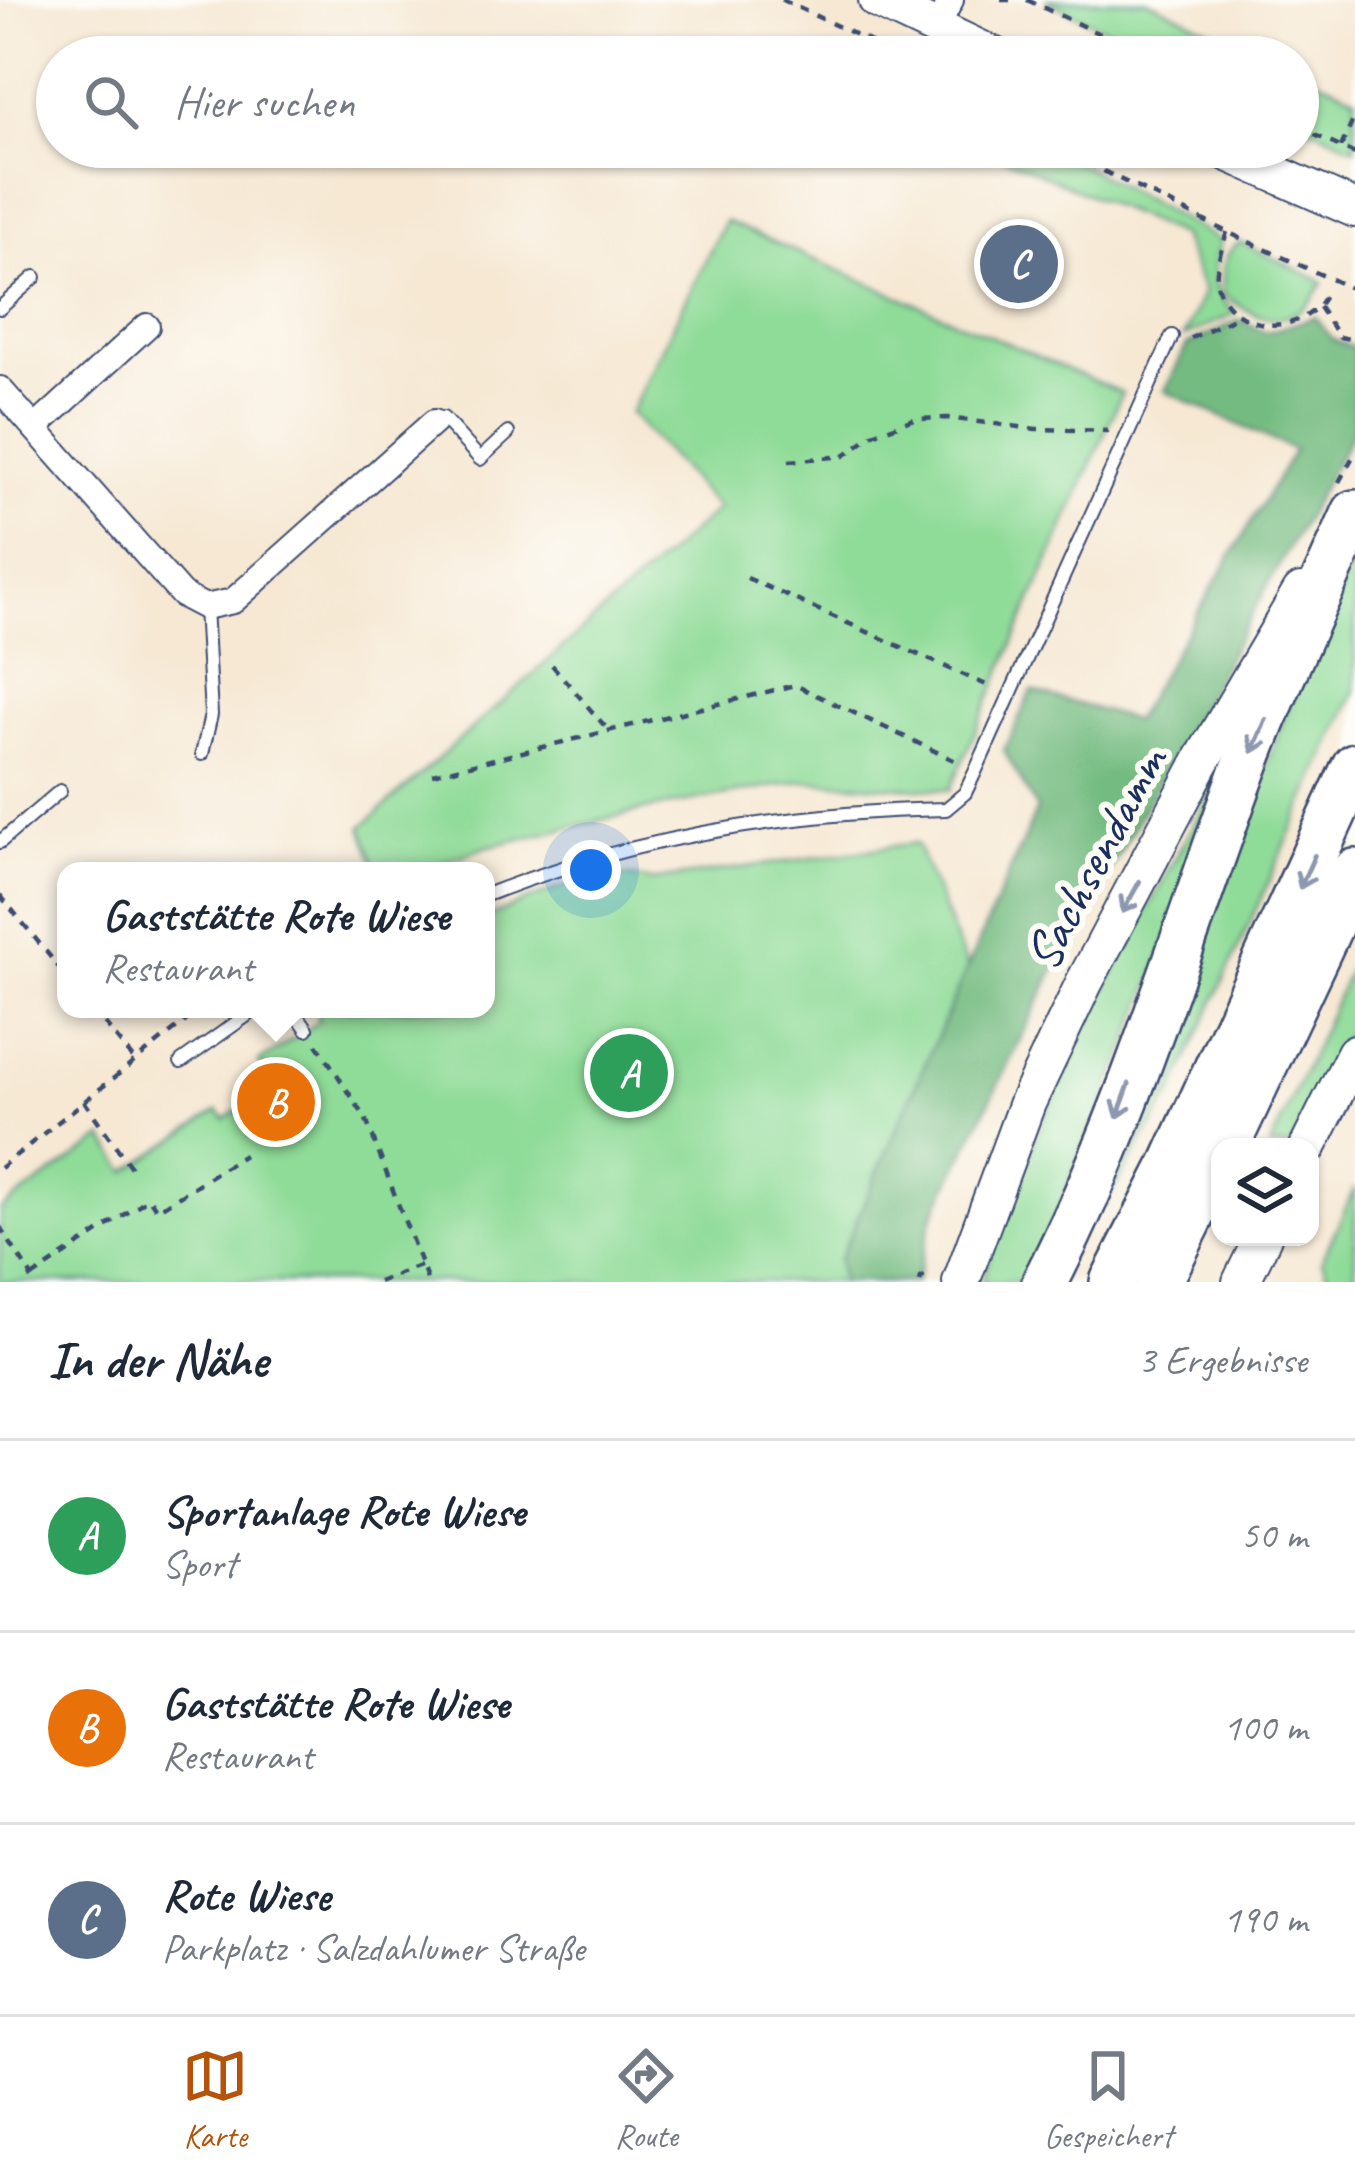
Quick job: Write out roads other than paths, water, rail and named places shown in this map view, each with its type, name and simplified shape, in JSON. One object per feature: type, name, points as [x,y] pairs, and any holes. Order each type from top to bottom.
[{"type":"highway","points":[[1045,1282],[1118,1116],[1246,766],[1355,513]]},
{"type":"highway","points":[[1113,1282],[1222,1059],[1355,766]]},
{"type":"highway","points":[[1230,1138],[1355,872]]},
{"type":"highway","points":[[1257,1138],[1274,1048]]},
{"type":"highway","points":[[1078,1282],[1222,1059]]},
{"type":"highway","points":[[1159,1282],[1211,1176]]},
{"type":"highway","points":[[1192,1282],[1211,1243]]},
{"type":"street","points":[[877,0],[944,15],[970,36]]},
{"type":"street","points":[[1263,168],[1355,209]]},
{"type":"street","points":[[35,428],[147,326]]},
{"type":"street","points":[[0,389],[182,595],[205,607],[233,601],[434,422]]},
{"type":"street","name":"Sachsendamm","points":[[952,1279],[1084,983],[1201,762],[1355,500]]},
{"type":"street","points":[[1312,1138],[1355,1052]]},
{"type":"street","points":[[1241,1282],[1259,1246]]},
{"type":"lane","points":[[0,308],[35,277]]},
{"type":"lane","points":[[495,892],[608,854],[724,830],[946,809],[965,793],[976,770],[1172,336]]},
{"type":"lane","points":[[434,422],[442,418],[479,459],[508,433]]},
{"type":"lane","points":[[202,754],[212,715],[205,607]]},
{"type":"lane","points":[[0,842],[60,791]]},
{"type":"lane","points":[[181,1062],[243,1018]]},
{"type":"lane","points":[[299,1018],[307,1029]]},
{"type":"place","name":"Rote Wiese","points":[[1019,264]]},
{"type":"place","name":"Sportanlage Rote Wiese","points":[[629,1073]]},
{"type":"place","name":"Gaststätte Rote Wiese","points":[[276,1102]]}]
